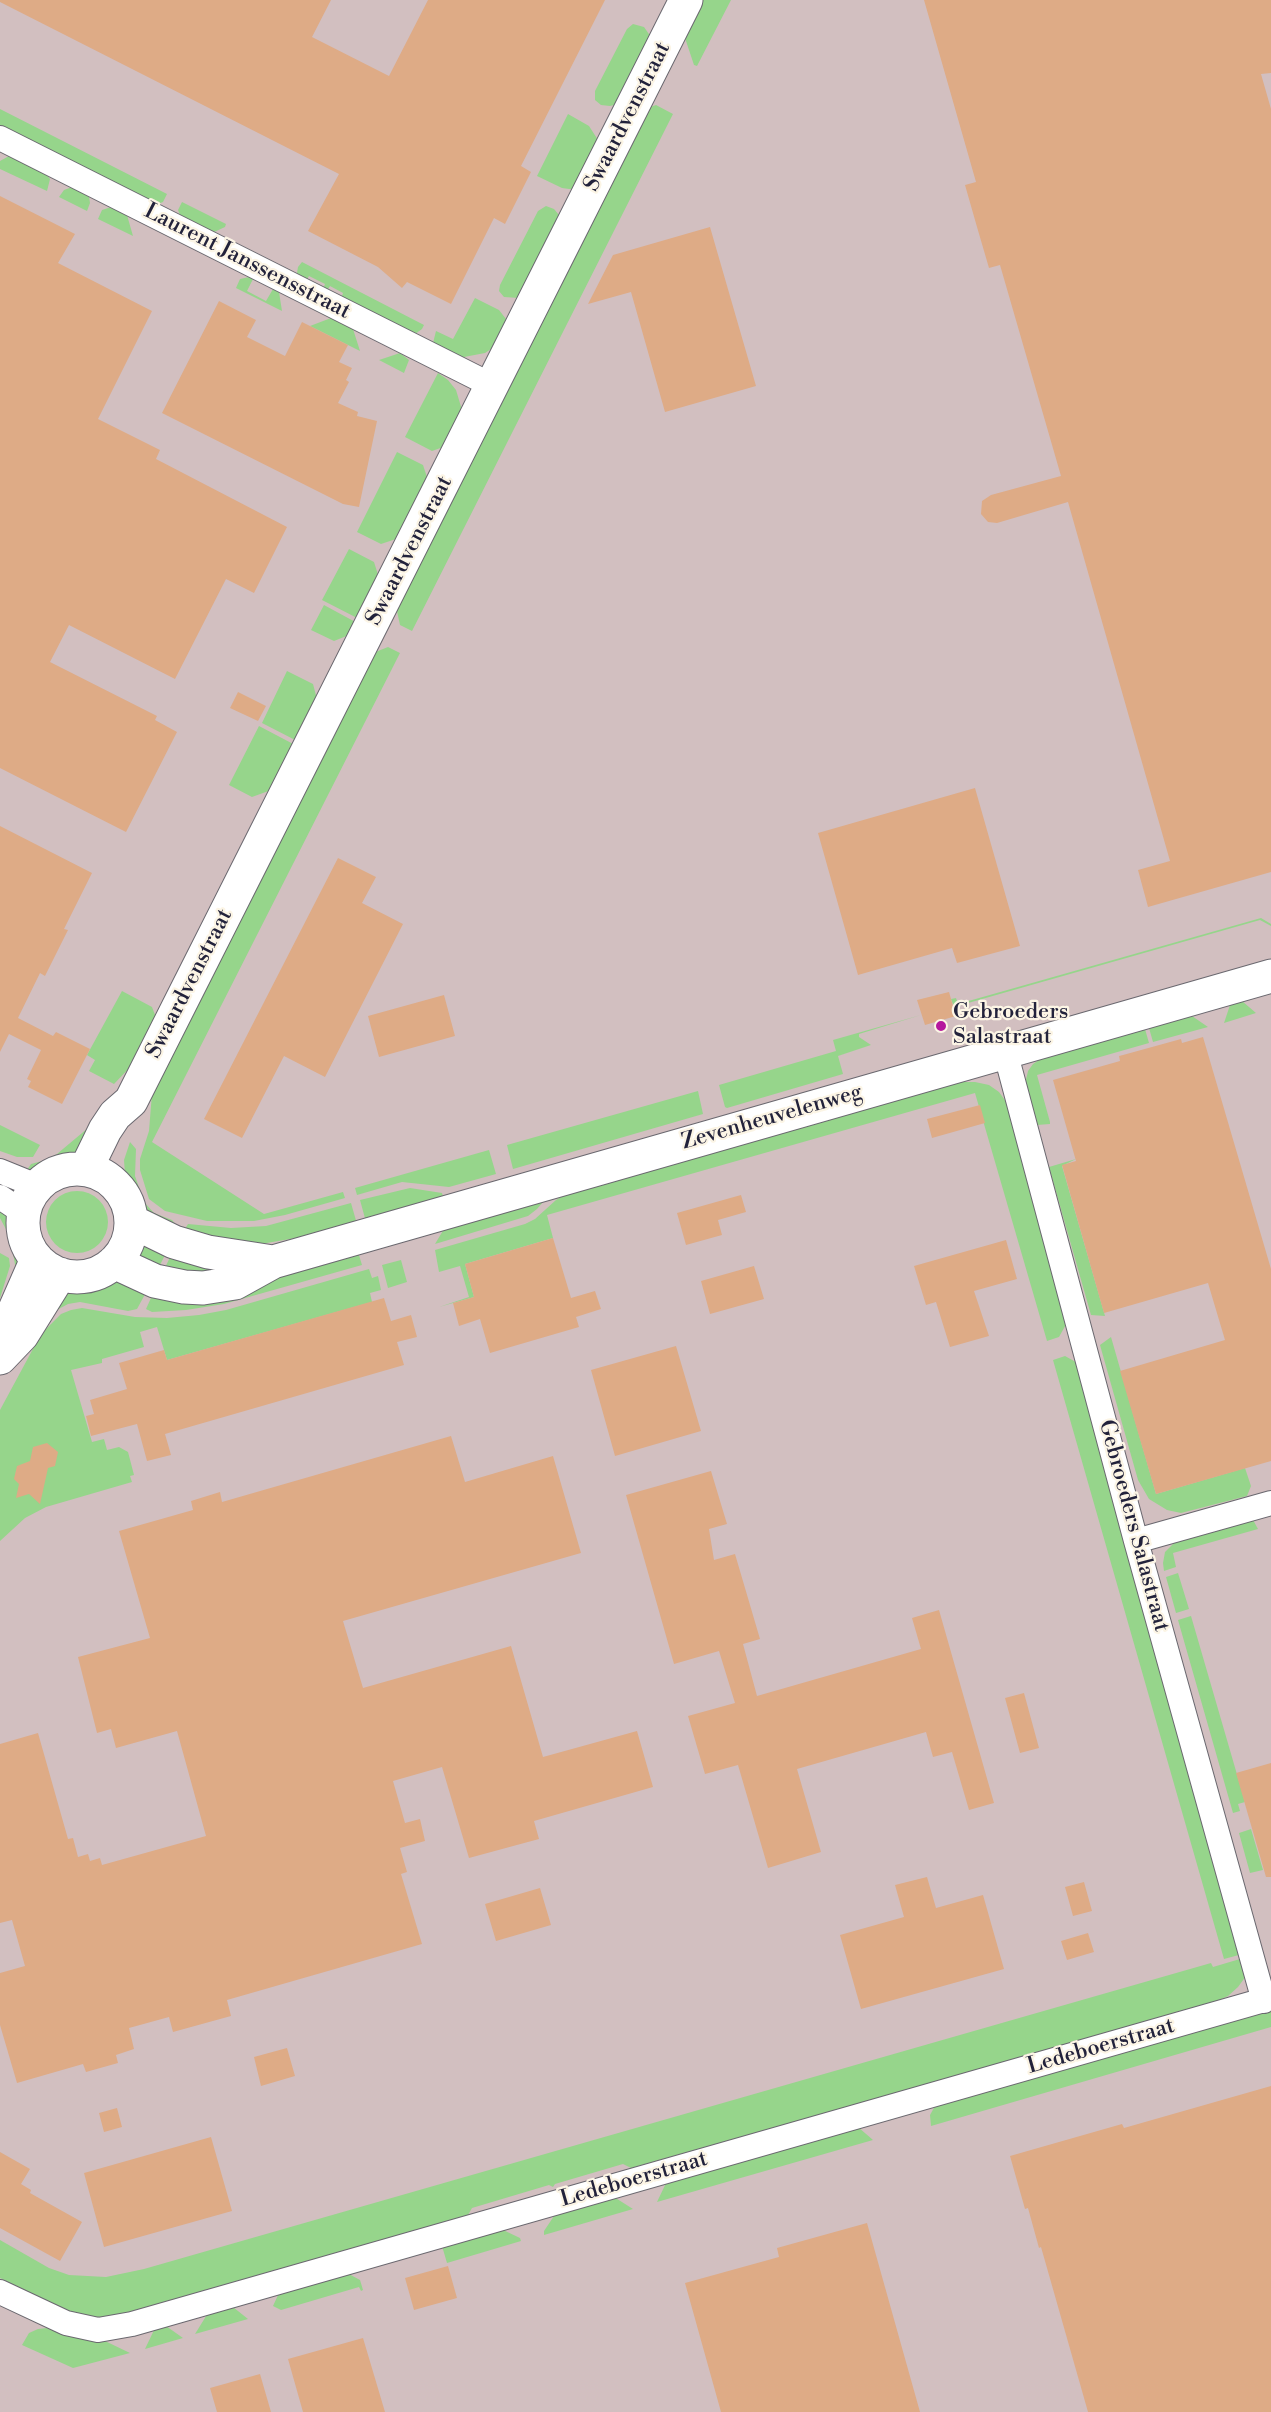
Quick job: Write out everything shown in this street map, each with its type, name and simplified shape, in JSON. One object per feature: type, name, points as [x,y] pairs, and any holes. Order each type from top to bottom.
[{"type":"street","name":"Swaardvenstraat","points":[[99,1175],[130,1119],[131,1101],[686,0]]},
{"type":"street","name":"Laurent Janssensstraat","points":[[0,138],[493,386]]},
{"type":"street","name":"Zevenheuvelenweg","points":[[114,1262],[155,1281],[184,1287],[203,1288],[235,1283],[273,1262],[1271,976]]},
{"type":"street","name":"Gebroeders Salastraat","points":[[1005,1051],[1136,1541],[1267,2000]]},
{"type":"street","points":[[0,1171],[20,1199],[25,1238],[48,1267],[74,1277],[102,1271],[114,1262],[127,1244],[131,1221],[129,1206],[122,1192],[99,1175],[68,1169],[51,1175],[20,1199]]},
{"type":"street","name":"Zevenheuvelenweg","points":[[131,1221],[174,1242],[208,1252],[273,1262]]},
{"type":"street","points":[[0,1357],[7,1327],[48,1267]]},
{"type":"street","points":[[1136,1541],[1271,1503]]},
{"type":"street","name":"Ledeboerstraat","points":[[0,2292],[66,2323],[98,2330],[132,2324],[1267,2000]]},
{"type":"shaded area","points":[[0,0],[1271,0],[1271,2412],[0,2412]]},
{"type":"green space","points":[[700,0],[731,0],[697,66],[694,65],[683,32]]},
{"type":"green space","points":[[633,24],[644,27],[651,37],[618,104],[601,105],[595,100],[595,91],[627,29]]},
{"type":"green space","points":[[656,105],[673,114],[412,631],[400,625],[395,602],[645,109]]},
{"type":"green space","points":[[0,109],[167,194],[163,202],[155,205],[0,126]]},
{"type":"green space","points":[[568,114],[589,126],[598,140],[573,189],[562,188],[537,176]]},
{"type":"green space","points":[[9,156],[45,173],[50,179],[47,191],[0,169],[0,161]]},
{"type":"green space","points":[[72,187],[89,197],[90,203],[87,211],[59,197],[64,190]]},
{"type":"green space","points":[[182,202],[226,224],[225,227],[212,233],[181,218],[178,210]]},
{"type":"green space","points":[[546,206],[554,209],[559,215],[519,298],[504,297],[499,291],[500,285],[538,211]]},
{"type":"green space","points":[[111,207],[127,215],[133,236],[98,219],[102,210]]},
{"type":"green space","points":[[302,262],[424,325],[422,329],[415,334],[341,299],[343,293],[330,286],[327,291],[323,289],[325,284],[309,276],[306,281],[297,273]]},
{"type":"green space","points":[[249,277],[253,279],[247,291],[266,301],[273,289],[279,292],[282,311],[236,288],[240,279]]},
{"type":"green space","points":[[475,298],[499,310],[506,319],[497,345],[485,353],[464,357],[456,356],[433,343],[436,331],[453,339]]},
{"type":"green space","points":[[331,318],[353,329],[360,351],[310,326]]},
{"type":"green space","points":[[400,353],[409,360],[404,373],[379,360]]},
{"type":"green space","points":[[438,373],[456,390],[462,410],[449,445],[432,451],[405,437]]},
{"type":"green space","points":[[397,452],[423,465],[429,483],[402,537],[381,544],[357,532]]},
{"type":"green space","points":[[349,549],[374,562],[380,581],[361,620],[322,600]]},
{"type":"green space","points":[[324,605],[359,624],[354,633],[334,641],[311,630]]},
{"type":"green space","points":[[388,647],[400,653],[152,1142],[264,1214],[343,1192],[345,1198],[254,1221],[207,1221],[165,1211],[149,1199],[140,1170],[140,1159],[149,1131],[152,1093],[368,655]]},
{"type":"green space","points":[[287,671],[313,684],[318,703],[299,742],[262,723]]},
{"type":"green space","points":[[259,726],[297,746],[274,789],[252,797],[229,785]]},
{"type":"green space","points":[[1261,918],[1271,926],[1260,920],[954,1007],[951,999],[956,998],[958,1004]]},
{"type":"green space","points":[[122,991],[152,1007],[157,1020],[134,1063],[114,1084],[89,1071],[95,1060],[87,1055]]},
{"type":"green space","points":[[1242,1001],[1256,1013],[1224,1023],[1230,1005]]},
{"type":"green space","points":[[921,1015],[859,1034],[859,1037],[871,1045],[838,1056],[843,1074],[725,1107],[719,1085],[836,1051],[833,1040]]},
{"type":"green space","points":[[1192,1016],[1208,1027],[1153,1042],[1149,1028]]},
{"type":"green space","points":[[1145,1029],[1149,1043],[1037,1075],[1050,1124],[1037,1125],[1025,1084],[1028,1071],[1033,1064],[1042,1058]]},
{"type":"green space","points":[[961,1082],[989,1085],[999,1092],[1007,1103],[1069,1319],[1059,1337],[1047,1341],[975,1093],[547,1215],[553,1238],[465,1264],[474,1297],[439,1307],[469,1297],[460,1266],[439,1272],[435,1250],[525,1224],[535,1219],[566,1194]]},
{"type":"green space","points":[[698,1091],[703,1114],[513,1169],[507,1145]]},
{"type":"green space","points":[[0,1125],[40,1145],[33,1157],[17,1157],[0,1151]]},
{"type":"green space","points":[[88,1128],[78,1156],[42,1169],[27,1170],[31,1164],[57,1154]]},
{"type":"green space","points":[[130,1142],[136,1149],[135,1176],[144,1202],[154,1213],[172,1220],[177,1226],[137,1206],[125,1174],[124,1160]]},
{"type":"green space","points":[[489,1150],[496,1174],[449,1187],[402,1182],[357,1195],[355,1188]]},
{"type":"green space","points":[[1076,1159],[1062,1166],[1105,1316],[1091,1315],[1049,1167]]},
{"type":"green space","points":[[410,1188],[442,1193],[444,1200],[366,1222],[360,1200]]},
{"type":"green space","points":[[71,1191],[83,1191],[99,1200],[106,1210],[108,1222],[106,1234],[99,1244],[83,1253],[71,1253],[60,1248],[51,1239],[46,1228],[46,1216],[51,1205],[60,1196]]},
{"type":"green space","points":[[543,1202],[528,1216],[435,1244],[444,1229]]},
{"type":"green space","points":[[351,1203],[357,1224],[296,1238],[261,1244],[180,1237],[188,1224],[231,1228],[266,1226]]},
{"type":"green space","points":[[0,1204],[13,1221],[22,1251],[23,1259],[16,1270],[10,1237],[0,1218]]},
{"type":"green space","points":[[145,1241],[167,1251],[157,1271],[135,1261]]},
{"type":"green space","points":[[174,1249],[235,1268],[161,1276]]},
{"type":"green space","points":[[358,1252],[362,1265],[224,1304],[186,1310],[152,1312],[146,1309],[155,1289]]},
{"type":"green space","points":[[0,1253],[9,1258],[10,1266],[0,1298]]},
{"type":"green space","points":[[401,1260],[407,1282],[388,1288],[382,1265]]},
{"type":"green space","points":[[369,1269],[372,1278],[378,1276],[381,1290],[370,1293],[372,1302],[167,1360],[157,1327],[140,1332],[144,1347],[102,1359],[102,1363],[71,1370],[92,1442],[104,1439],[107,1450],[119,1447],[128,1452],[134,1475],[130,1476],[132,1482],[46,1507],[25,1518],[0,1541],[0,1410],[34,1347],[46,1329],[61,1314],[82,1308],[135,1317],[167,1318],[199,1315],[226,1310]]},
{"type":"green space","points":[[112,1278],[149,1287],[137,1309],[128,1311],[80,1302],[68,1304],[55,1311],[72,1285]]},
{"type":"green space","points":[[1111,1337],[1156,1494],[1245,1468],[1251,1486],[1247,1496],[1181,1513],[1167,1510],[1149,1499],[1138,1480],[1100,1345]]},
{"type":"green space","points":[[1065,1356],[1083,1366],[1250,1952],[1224,1959],[1053,1360]]},
{"type":"green space","points":[[1252,1518],[1258,1529],[1173,1553],[1176,1567],[1164,1571],[1165,1552],[1176,1541]]},
{"type":"green space","points":[[1178,1573],[1189,1609],[1176,1613],[1166,1577]]},
{"type":"green space","points":[[1191,1616],[1245,1802],[1238,1804],[1240,1811],[1233,1813],[1178,1620]]},
{"type":"green space","points":[[1251,1829],[1263,1870],[1250,1873],[1239,1833]]},
{"type":"green space","points":[[1250,1956],[1246,1976],[1238,1987],[1228,1996],[1215,2002],[631,2168],[623,2164],[555,2184],[553,2187],[549,2185],[472,2208],[468,2215],[111,2317],[94,2318],[77,2315],[0,2278],[0,2240],[49,2268],[69,2275],[106,2277],[144,2269],[1211,1963],[1213,1967]]},
{"type":"green space","points":[[1271,2010],[1271,2027],[931,2126],[930,2115],[935,2106]]},
{"type":"green space","points":[[858,2127],[873,2140],[657,2202],[667,2181]]},
{"type":"green space","points":[[614,2197],[633,2209],[544,2235],[544,2231],[556,2213]]},
{"type":"green space","points":[[501,2229],[520,2238],[521,2241],[447,2263],[442,2246]]},
{"type":"green space","points":[[347,2273],[360,2280],[363,2290],[361,2291],[359,2287],[281,2310],[273,2306],[279,2293]]},
{"type":"green space","points":[[233,2307],[248,2319],[195,2334],[208,2313]]},
{"type":"green space","points":[[166,2326],[183,2338],[145,2349],[155,2328]]},
{"type":"green space","points":[[47,2328],[79,2338],[105,2341],[130,2353],[73,2368],[22,2345],[29,2333]]},
{"type":"building","points":[[0,0],[331,0],[312,37],[389,76],[428,0],[605,0],[521,166],[531,172],[505,224],[494,218],[451,304],[407,282],[402,288],[378,267],[308,231],[339,174]]},
{"type":"building","points":[[924,0],[1271,0],[1271,73],[1261,74],[1271,109],[1271,872],[1148,907],[1138,870],[1170,861],[1068,502],[997,523],[988,522],[981,514],[982,501],[991,495],[1061,476],[1000,265],[989,268],[977,227],[965,185],[976,182]]},
{"type":"building","points":[[0,196],[75,234],[58,263],[152,311],[98,419],[160,450],[156,459],[287,527],[254,593],[226,579],[175,679],[69,625],[50,662],[157,716],[155,720],[177,732],[126,832],[0,768]]},
{"type":"building","points":[[710,227],[756,386],[665,412],[631,292],[588,304],[613,255]]},
{"type":"building","points":[[219,301],[256,320],[247,337],[285,356],[302,322],[348,345],[339,362],[352,368],[346,380],[349,382],[338,403],[358,412],[357,416],[377,421],[359,507],[343,504],[162,413]]},
{"type":"building","points":[[238,692],[266,706],[258,721],[230,708]]},
{"type":"building","points":[[975,788],[1020,946],[957,963],[952,948],[858,975],[818,833]]},
{"type":"building","points":[[0,826],[92,873],[64,929],[68,930],[45,976],[40,973],[18,1018],[53,1036],[56,1032],[90,1049],[62,1104],[28,1087],[31,1081],[27,1079],[41,1050],[9,1034],[0,1052]]},
{"type":"building","points":[[338,858],[376,877],[362,903],[403,924],[325,1077],[284,1056],[242,1138],[204,1119]]},
{"type":"building","points":[[949,992],[956,1016],[925,1025],[917,1000]]},
{"type":"building","points":[[444,995],[455,1036],[379,1057],[368,1016]]},
{"type":"building","points":[[1203,1037],[1271,1269],[1271,1461],[1156,1494],[1120,1371],[1225,1340],[1208,1283],[1104,1313],[1062,1165],[1076,1161],[1053,1080],[1120,1061],[1119,1056],[1181,1039],[1182,1043]]},
{"type":"building","points":[[980,1105],[985,1123],[932,1138],[927,1119]]},
{"type":"building","points":[[741,1195],[746,1212],[718,1220],[722,1235],[686,1245],[677,1213]]},
{"type":"building","points":[[553,1238],[571,1298],[595,1291],[601,1309],[576,1317],[579,1327],[490,1353],[480,1319],[459,1326],[453,1303],[474,1297],[465,1264]]},
{"type":"building","points":[[1006,1240],[1017,1279],[974,1291],[989,1336],[950,1347],[936,1302],[926,1305],[914,1266]]},
{"type":"building","points":[[754,1266],[764,1299],[710,1314],[701,1281]]},
{"type":"building","points":[[384,1298],[391,1321],[411,1315],[417,1337],[397,1342],[404,1365],[165,1434],[171,1455],[147,1461],[137,1424],[91,1436],[86,1416],[94,1414],[90,1400],[127,1389],[119,1363],[164,1350],[167,1360]]},
{"type":"building","points":[[676,1346],[701,1431],[615,1456],[591,1370]]},
{"type":"building","points":[[451,1436],[465,1482],[553,1456],[581,1553],[343,1621],[363,1688],[511,1646],[543,1757],[637,1731],[653,1787],[534,1821],[539,1839],[469,1858],[442,1767],[393,1781],[405,1823],[420,1819],[425,1841],[400,1848],[407,1872],[401,1874],[422,1944],[227,2000],[231,2016],[173,2032],[169,2017],[129,2028],[134,2049],[116,2055],[118,2063],[86,2072],[83,2064],[17,2083],[0,2025],[0,1973],[25,1966],[12,1920],[0,1923],[0,1744],[38,1733],[68,1839],[73,1838],[78,1857],[88,1854],[90,1861],[100,1858],[102,1865],[206,1836],[177,1731],[116,1748],[111,1729],[97,1733],[78,1657],[150,1638],[119,1531],[193,1510],[191,1501],[220,1492],[222,1502]]},
{"type":"building","points":[[47,1443],[58,1452],[55,1466],[48,1468],[40,1504],[29,1494],[16,1498],[19,1484],[14,1479],[17,1466],[30,1461],[33,1447]]},
{"type":"building","points":[[711,1471],[727,1524],[709,1529],[714,1560],[735,1554],[760,1639],[743,1644],[757,1696],[921,1649],[912,1618],[939,1610],[994,1803],[969,1810],[952,1752],[933,1757],[926,1732],[797,1769],[821,1852],[768,1868],[738,1765],[705,1774],[688,1716],[735,1703],[719,1651],[674,1664],[626,1495]]},
{"type":"building","points":[[1024,1693],[1039,1748],[1020,1753],[1005,1698]]},
{"type":"building","points":[[1271,1763],[1271,1877],[1266,1877],[1236,1773]]},
{"type":"building","points":[[927,1877],[936,1908],[983,1895],[1004,1969],[861,2009],[840,1935],[904,1917],[895,1885]]},
{"type":"building","points":[[1084,1882],[1092,1911],[1073,1916],[1065,1887]]},
{"type":"building","points":[[540,1888],[551,1925],[496,1941],[485,1904]]},
{"type":"building","points":[[1088,1933],[1094,1952],[1067,1960],[1061,1941]]},
{"type":"building","points":[[287,2048],[295,2076],[261,2086],[254,2057]]},
{"type":"building","points":[[1271,2086],[1271,2412],[1088,2412],[1041,2247],[1039,2248],[1028,2208],[1025,2209],[1010,2156],[1122,2124],[1124,2128]]},
{"type":"building","points":[[117,2108],[122,2127],[104,2132],[99,2113]]},
{"type":"building","points":[[211,2137],[232,2211],[104,2247],[84,2173]]},
{"type":"building","points":[[0,2152],[30,2169],[21,2184],[31,2190],[30,2193],[82,2222],[60,2261],[0,2228]]},
{"type":"building","points":[[867,2223],[920,2412],[721,2412],[685,2283],[779,2257],[777,2248]]},
{"type":"building","points":[[448,2266],[457,2298],[414,2310],[405,2278]]},
{"type":"building","points":[[363,2338],[385,2412],[303,2412],[288,2359]]},
{"type":"building","points":[[260,2374],[271,2412],[217,2412],[210,2388]]},
{"type":"place","name":"Gebroeders Salastraat","points":[[941,1026]]}]
